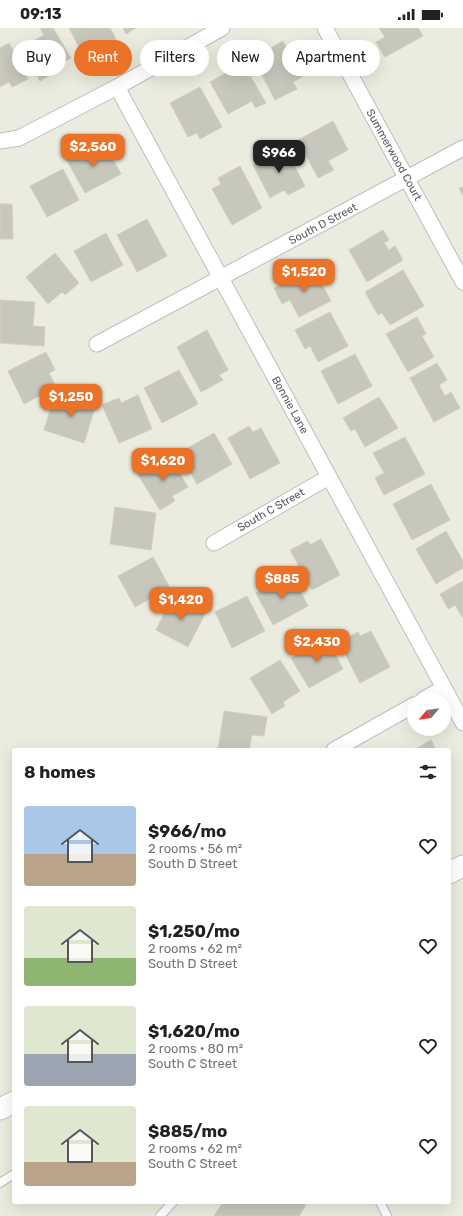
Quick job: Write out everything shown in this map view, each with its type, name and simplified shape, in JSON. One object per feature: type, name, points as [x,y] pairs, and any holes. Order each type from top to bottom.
[{"type":"main road","points":[[451,872],[463,866]]},
{"type":"main road","points":[[0,1109],[12,1103]]},
{"type":"street","points":[[0,141],[19,138],[117,87],[222,28]]},
{"type":"street","name":"Summerwood Court","points":[[325,28],[463,282]]},
{"type":"street","name":"Bonnie Lane","points":[[117,87],[463,723]]},
{"type":"street","name":"South D Street","points":[[97,344],[463,148]]},
{"type":"street","name":"South C Street","points":[[214,543],[329,477]]},
{"type":"street","points":[[437,692],[444,688]]},
{"type":"street","points":[[338,748],[407,709]]},
{"type":"lane","points":[[0,1182],[12,1175]]},
{"type":"lane","points":[[160,1216],[171,1204]]},
{"type":"lane","points":[[381,1204],[387,1216]]},
{"type":"building","points":[[40,28],[53,28],[60,40],[35,40],[44,35]]},
{"type":"building","points":[[69,28],[110,28],[116,39],[114,40],[75,40]]},
{"type":"building","points":[[123,28],[136,28],[126,34]]},
{"type":"building","points":[[379,28],[418,28],[423,36],[385,57],[380,49],[380,40],[385,37]]},
{"type":"building","points":[[282,42],[282,76],[302,77],[293,82],[297,89],[275,100],[262,76],[274,76],[274,46]]},
{"type":"building","points":[[9,43],[12,49],[12,76],[26,76],[28,79],[12,87],[9,82],[0,87],[0,48]]},
{"type":"building","points":[[66,50],[71,58],[66,61]]},
{"type":"building","points":[[37,76],[48,76],[40,81]]},
{"type":"building","points":[[220,76],[250,76],[266,103],[255,108],[252,101],[228,114],[210,82]]},
{"type":"building","points":[[200,87],[222,127],[200,139],[197,133],[188,137],[170,103]]},
{"type":"building","points":[[333,121],[348,150],[328,161],[334,170],[318,178],[298,140]]},
{"type":"building","points":[[105,145],[121,174],[85,193],[66,159],[82,150],[85,156]]},
{"type":"building","points":[[285,148],[305,186],[288,195],[284,190],[270,198],[253,165]]},
{"type":"building","points":[[240,166],[262,208],[232,225],[212,189],[221,184],[218,178]]},
{"type":"building","points":[[63,169],[79,200],[47,217],[30,186]]},
{"type":"building","points":[[463,187],[463,196],[459,188]]},
{"type":"building","points":[[0,204],[12,204],[13,239],[0,239]]},
{"type":"building","points":[[147,219],[167,256],[137,272],[117,235]]},
{"type":"building","points":[[383,230],[389,240],[384,243],[389,250],[395,246],[403,260],[367,282],[349,250]]},
{"type":"building","points":[[106,233],[123,265],[91,282],[74,251]]},
{"type":"building","points":[[55,253],[79,283],[65,295],[62,292],[48,304],[26,277]]},
{"type":"building","points":[[313,268],[331,301],[299,317],[290,300],[282,304],[274,288]]},
{"type":"building","points":[[403,270],[424,306],[390,325],[382,313],[378,315],[365,292]]},
{"type":"building","points":[[0,300],[35,302],[33,326],[45,327],[44,346],[0,343]]},
{"type":"building","points":[[330,312],[348,346],[318,362],[310,346],[305,349],[295,330]]},
{"type":"building","points":[[417,317],[426,334],[422,336],[434,357],[408,372],[386,334]]},
{"type":"building","points":[[207,330],[228,370],[219,375],[223,380],[201,392],[177,347]]},
{"type":"building","points":[[46,352],[55,370],[49,373],[56,387],[24,404],[8,371]]},
{"type":"building","points":[[355,354],[372,386],[338,404],[321,371]]},
{"type":"building","points":[[437,363],[447,380],[439,385],[445,396],[451,392],[460,408],[434,422],[410,378]]},
{"type":"building","points":[[179,370],[198,404],[162,423],[144,388]]},
{"type":"building","points":[[79,395],[97,401],[84,443],[44,430],[54,397],[76,403]]},
{"type":"building","points":[[138,395],[152,429],[119,443],[102,405],[119,398],[121,403]]},
{"type":"building","points":[[379,397],[398,428],[365,447],[355,429],[351,431],[343,418]]},
{"type":"building","points":[[249,426],[253,432],[261,428],[280,463],[250,479],[228,438]]},
{"type":"building","points":[[214,433],[232,464],[197,484],[179,453]]},
{"type":"building","points":[[405,437],[425,474],[384,495],[375,478],[384,473],[373,453]]},
{"type":"building","points":[[169,456],[188,487],[172,496],[175,501],[160,510],[138,475]]},
{"type":"building","points":[[431,484],[450,520],[412,540],[393,504]]},
{"type":"building","points":[[115,507],[156,513],[151,550],[110,544]]},
{"type":"building","points":[[446,531],[463,561],[463,568],[436,584],[416,549]]},
{"type":"building","points":[[321,539],[340,575],[312,590],[290,550],[308,541],[310,545]]},
{"type":"building","points":[[153,557],[170,588],[135,607],[118,576]]},
{"type":"building","points":[[291,574],[308,606],[273,625],[256,593]]},
{"type":"building","points":[[463,581],[463,618],[455,605],[448,609],[440,594]]},
{"type":"building","points":[[247,596],[265,631],[232,648],[215,612]]},
{"type":"building","points":[[172,598],[189,607],[191,601],[207,610],[188,647],[156,630]]},
{"type":"building","points":[[371,631],[390,667],[360,683],[339,642],[358,632],[360,636]]},
{"type":"building","points":[[326,638],[343,669],[309,688],[291,658]]},
{"type":"building","points":[[280,660],[300,691],[283,702],[285,706],[272,714],[250,678]]},
{"type":"building","points":[[224,711],[267,717],[264,736],[252,735],[249,748],[218,748]]},
{"type":"building","points":[[431,740],[435,748],[417,748]]},
{"type":"building","points":[[222,1204],[306,1205],[299,1216],[214,1216]]}]
